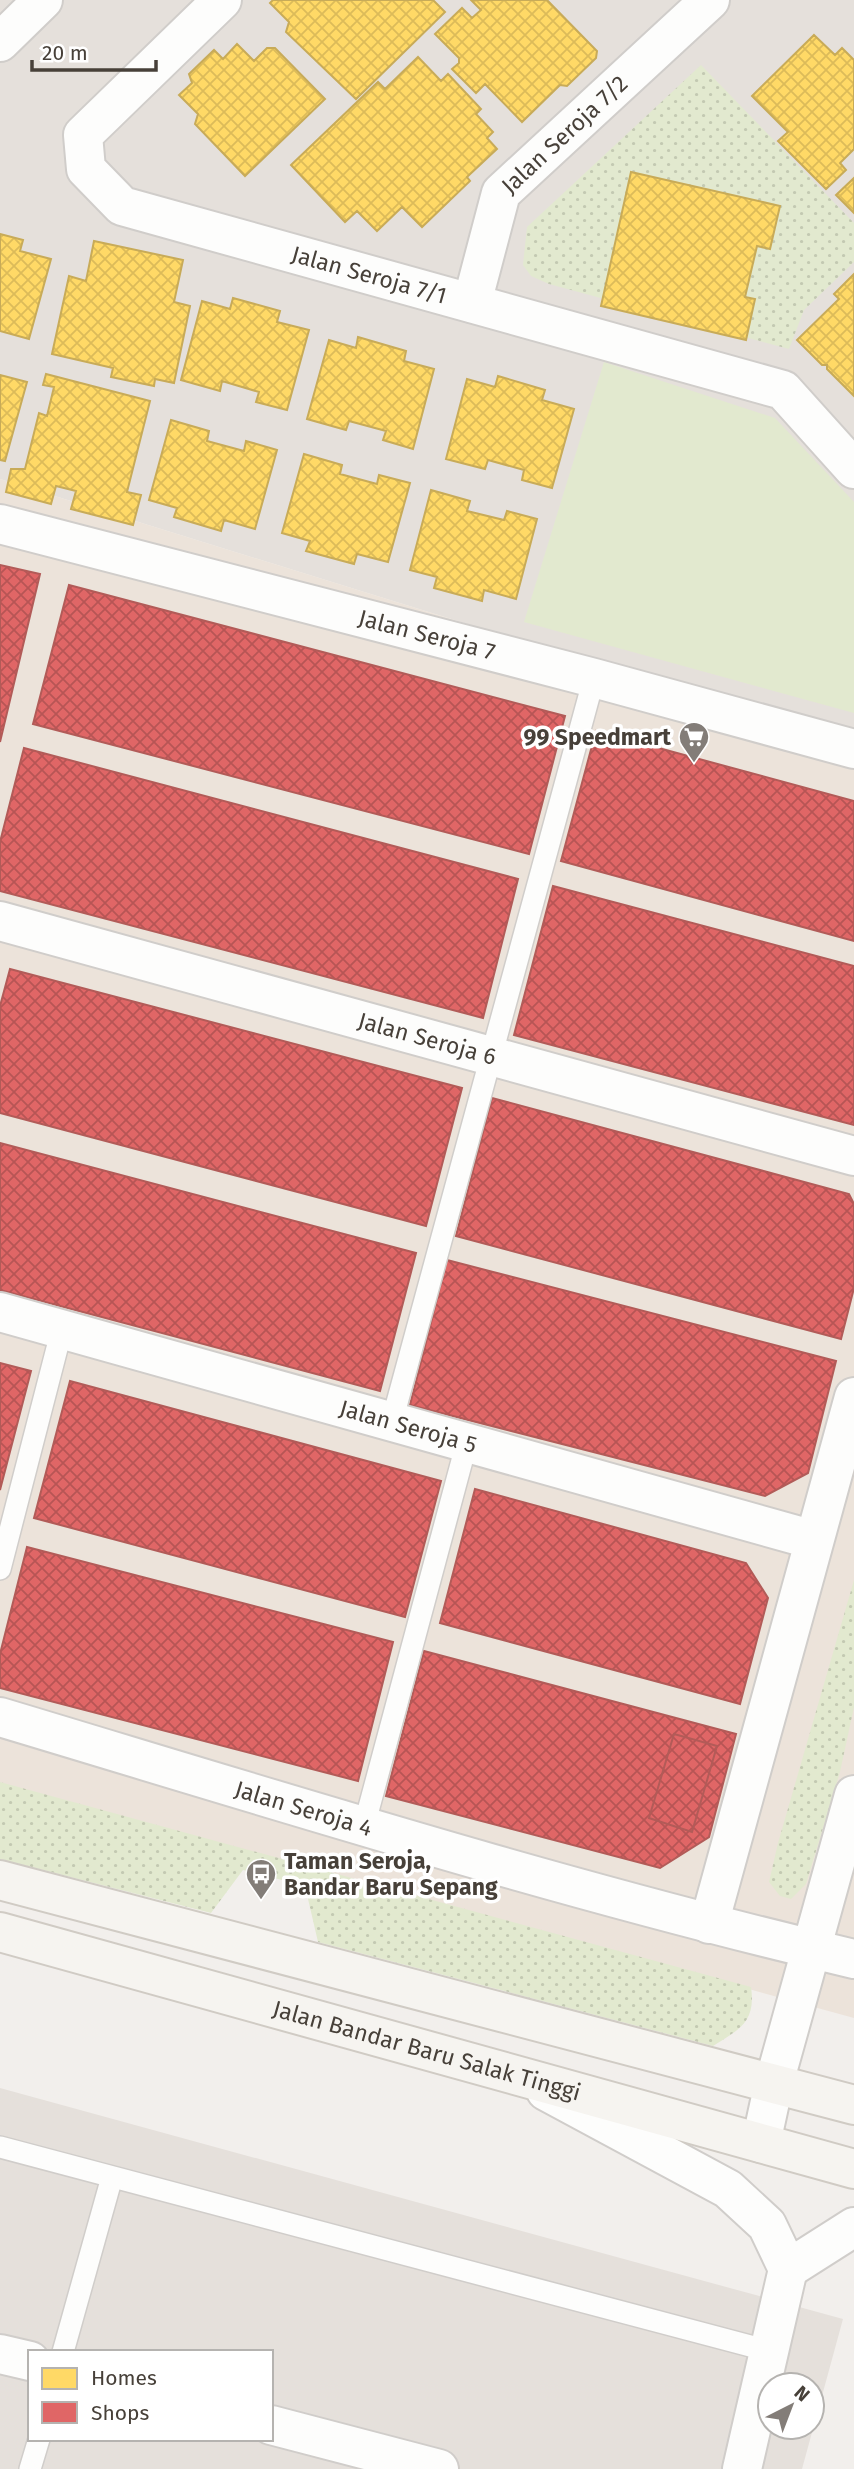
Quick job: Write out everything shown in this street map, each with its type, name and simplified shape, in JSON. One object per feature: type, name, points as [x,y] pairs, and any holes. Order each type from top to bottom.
[{"type":"main road","points":[[0,1880],[854,2105]]},
{"type":"main road","name":"Jalan Bandar Baru Salak Tinggi","points":[[0,1931],[854,2169]]},
{"type":"street","points":[[0,42],[43,0]]},
{"type":"street","name":"Jalan Seroja 7/1","points":[[222,0],[83,135],[86,169],[122,206],[783,390],[854,469]]},
{"type":"street","name":"Jalan Seroja 7/2","points":[[472,303],[501,193],[710,0]]},
{"type":"street","name":"Jalan Seroja 7","points":[[0,524],[594,678],[854,749]]},
{"type":"street","name":"Jalan Seroja 6","points":[[0,921],[854,1156]]},
{"type":"street","name":"Jalan Seroja 5","points":[[0,1312],[814,1540]]},
{"type":"street","points":[[709,1924],[854,1397]]},
{"type":"street","name":"Jalan Seroja 4","points":[[0,1717],[363,1826],[709,1924],[854,1959]]},
{"type":"street","points":[[761,2143],[774,2083],[854,1795]]},
{"type":"street","points":[[517,2075],[728,2189],[767,2225],[788,2269],[742,2469]]},
{"type":"street","points":[[788,2269],[854,2227]]},
{"type":"street","points":[[0,2354],[28,2361]]},
{"type":"street","points":[[273,2426],[439,2469]]},
{"type":"lane","points":[[392,1421],[594,678]]},
{"type":"lane","points":[[0,1569],[62,1329]]},
{"type":"lane","points":[[363,1826],[467,1442]]},
{"type":"lane","points":[[0,2147],[769,2351]]},
{"type":"lane","points":[[64,2350],[112,2177]]},
{"type":"lane","points":[[30,2469],[38,2441]]},
{"type":"shaded area","points":[[0,0],[854,0],[854,744],[0,479]]},
{"type":"shaded area","points":[[0,479],[854,744],[854,2018],[0,1783]]},
{"type":"shaded area","points":[[0,2088],[843,2319],[826,2381],[826,2371],[756,2371],[756,2441],[810,2441],[802,2469],[0,2469]]},
{"type":"green space","points":[[701,65],[854,223],[854,262],[804,310],[789,349],[549,284],[531,276],[523,265],[527,227]]},
{"type":"green space","points":[[604,362],[775,418],[854,502],[854,713],[524,622]]},
{"type":"green space","points":[[854,1580],[854,1707],[840,1772],[806,1884],[791,1899],[780,1896],[769,1882]]},
{"type":"green space","points":[[0,1782],[751,1987],[751,2009],[738,2029],[713,2046],[318,1942],[305,1886],[243,1870],[211,1913],[0,1859]]},
{"type":"building: Homes","points":[[273,0],[433,0],[445,12],[356,99],[286,32],[289,22],[270,3]]},
{"type":"building: Homes","points":[[471,0],[547,0],[597,51],[596,58],[567,86],[560,85],[522,122],[485,84],[476,93],[452,69],[459,63],[459,58],[435,34],[462,8],[472,18],[481,10]]},
{"type":"building: Homes","points":[[814,35],[835,55],[842,48],[854,60],[854,149],[840,163],[846,170],[826,189],[778,141],[788,132],[752,96]]},
{"type":"building: Homes","points":[[237,44],[254,61],[267,48],[275,48],[325,99],[245,176],[195,124],[198,114],[179,95],[192,83],[189,74],[214,50],[223,59]]},
{"type":"building: Homes","points":[[418,57],[441,81],[448,74],[481,109],[476,114],[493,132],[487,138],[497,149],[467,177],[470,181],[422,227],[402,207],[377,231],[357,211],[345,222],[291,165],[378,82],[385,89]]},
{"type":"building: Homes","points":[[631,172],[780,206],[770,249],[757,246],[745,297],[755,299],[746,340],[601,306]]},
{"type":"building: Homes","points":[[854,178],[854,213],[836,195]]},
{"type":"building: Homes","points":[[0,234],[23,240],[20,251],[51,259],[29,339],[0,331]]},
{"type":"building: Homes","points":[[94,241],[183,260],[174,302],[190,306],[174,383],[155,379],[154,386],[111,377],[113,368],[52,354],[69,276],[86,281]]},
{"type":"building: Homes","points":[[854,274],[854,396],[827,369],[827,365],[822,365],[797,340],[839,299],[834,294]]},
{"type":"building: Homes","points":[[233,298],[280,311],[277,322],[309,330],[287,410],[256,402],[259,392],[222,381],[220,391],[181,380],[202,301],[230,309]]},
{"type":"building: Homes","points":[[358,337],[406,351],[404,361],[434,369],[413,449],[383,440],[386,431],[349,421],[346,430],[307,419],[329,340],[356,348]]},
{"type":"building: Homes","points":[[46,374],[150,401],[127,492],[141,495],[133,525],[71,509],[76,491],[56,486],[51,504],[6,492],[11,469],[25,469],[39,413],[47,416],[54,387],[43,385]]},
{"type":"building: Homes","points":[[0,375],[27,382],[5,461],[0,460]]},
{"type":"building: Homes","points":[[498,376],[545,390],[542,400],[574,409],[552,488],[522,480],[524,470],[488,460],[485,469],[446,459],[467,379],[495,387]]},
{"type":"building: Homes","points":[[171,420],[209,431],[207,441],[244,451],[246,441],[277,450],[255,529],[224,520],[221,531],[174,517],[177,508],[149,500]]},
{"type":"building: Homes","points":[[304,454],[342,465],[340,474],[377,484],[379,475],[410,483],[388,562],[357,554],[354,564],[306,551],[310,541],[282,533]]},
{"type":"building: Homes","points":[[431,490],[470,501],[467,511],[504,520],[507,511],[537,519],[516,599],[484,590],[482,601],[434,588],[437,577],[410,570]]},
{"type":"building: Shops","points":[[0,565],[40,574],[0,742]]},
{"type":"building: Shops","points":[[69,585],[565,716],[529,854],[33,724]]},
{"type":"building: Shops","points":[[596,731],[854,801],[854,941],[561,861]]},
{"type":"building: Shops","points":[[24,748],[518,879],[483,1018],[0,891],[0,842]]},
{"type":"building: Shops","points":[[553,886],[854,966],[854,1125],[514,1035]]},
{"type":"building: Shops","points":[[10,969],[462,1088],[426,1226],[0,1113],[0,1006]]},
{"type":"building: Shops","points":[[492,1098],[849,1194],[854,1204],[854,1288],[841,1339],[456,1236]]},
{"type":"building: Shops","points":[[0,1143],[416,1253],[380,1391],[0,1290]]},
{"type":"building: Shops","points":[[447,1260],[836,1361],[808,1473],[765,1496],[410,1405]]},
{"type":"building: Shops","points":[[0,1363],[31,1371],[0,1490]]},
{"type":"building: Shops","points":[[70,1381],[441,1481],[405,1617],[34,1518]]},
{"type":"building: Shops","points":[[475,1489],[746,1563],[768,1598],[740,1704],[440,1623]]},
{"type":"building: Shops","points":[[27,1547],[393,1642],[358,1781],[0,1688],[0,1654]]},
{"type":"building: Shops","points":[[424,1651],[736,1734],[709,1837],[660,1868],[386,1796]]},
{"type":"building: Shops","points":[[674,1734],[717,1746],[692,1832],[649,1818]]},
{"type":"place","name":"99 Speedmart","points":[[694,764]]},
{"type":"place","name":"Taman Seroja, Bandar Baru Sepang","points":[[261,1901]]}]
